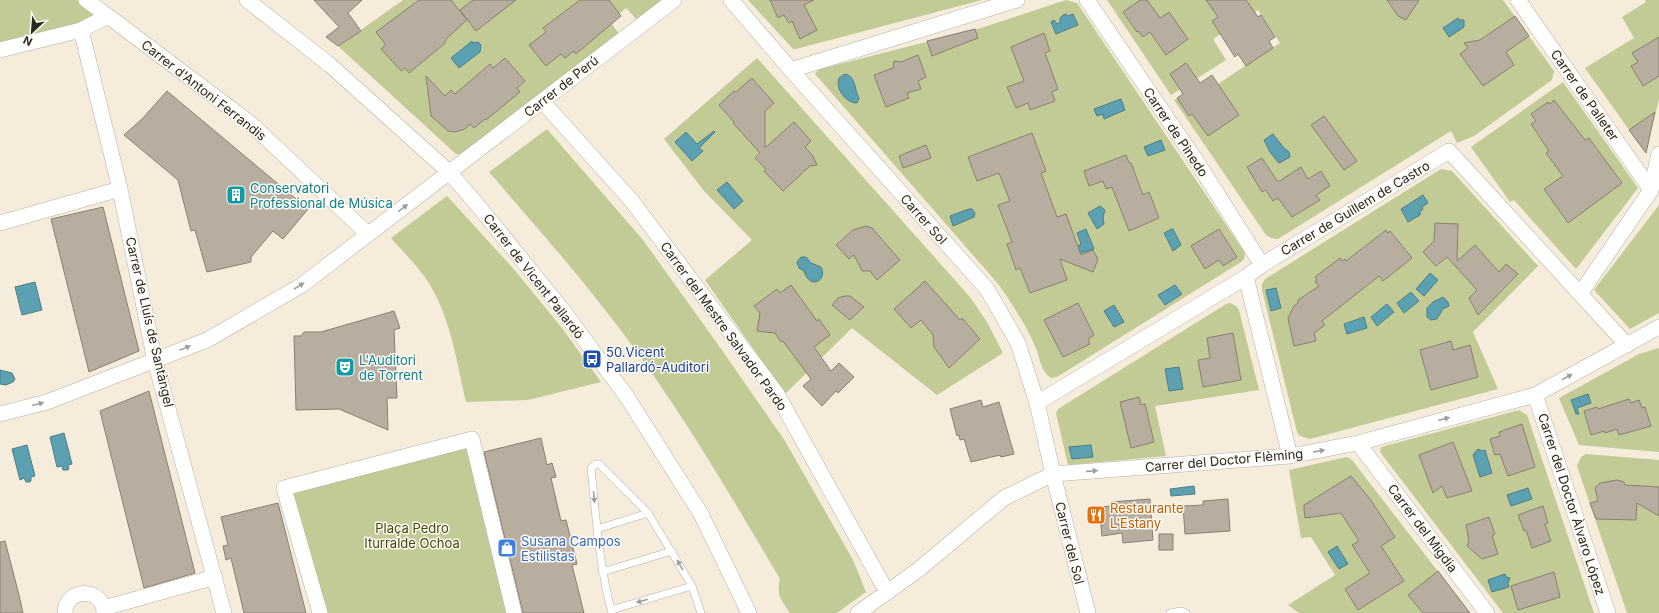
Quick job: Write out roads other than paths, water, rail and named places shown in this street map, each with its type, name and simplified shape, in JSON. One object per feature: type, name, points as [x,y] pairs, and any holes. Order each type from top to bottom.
[{"type":"street","name":"Carrer d'Antoni Ferrandis","points":[[86,0],[250,123],[368,234]]},
{"type":"street","name":"Carrer de Vicent Pallardó","points":[[247,0],[330,64],[449,172],[480,208],[556,302],[627,397],[701,514],[749,613]]},
{"type":"street","name":"Carrer de Perú","points":[[0,414],[47,402],[207,340],[302,286],[674,0]]},
{"type":"street","name":"Carrer Sol","points":[[731,0],[791,70],[987,289],[1018,343],[1037,403],[1053,474]]},
{"type":"street","points":[[791,70],[1017,0]]},
{"type":"street","name":"Carrer de Pinedo","points":[[1087,0],[1199,165],[1262,265]]},
{"type":"street","name":"Carrer de Palleter","points":[[1518,0],[1651,190]]},
{"type":"street","points":[[0,50],[81,30],[108,16]]},
{"type":"street","name":"Carrer de Lluís de Santàngel","points":[[81,30],[120,189],[155,361],[224,613]]},
{"type":"street","name":"Carrer del Mestre Salvador Pardo","points":[[542,101],[631,200],[777,394],[887,592]]},
{"type":"street","name":"Carrer de Guillem de Castro","points":[[1037,403],[1246,277],[1262,265],[1449,151],[1627,345]]},
{"type":"street","points":[[1580,294],[1651,190],[1659,154]]},
{"type":"street","points":[[0,222],[120,189]]},
{"type":"street","points":[[1246,277],[1290,456]]},
{"type":"street","name":"Carrer del Doctor Flèming","points":[[858,613],[918,570],[1004,498],[1053,474],[1290,456],[1358,443],[1535,395],[1659,328]]},
{"type":"street","name":"Carrer del Doctor Àlvaro López","points":[[1535,395],[1608,613]]},
{"type":"street","points":[[320,613],[284,488],[472,439],[514,613]]},
{"type":"street","name":"Carrer del Migdia","points":[[1358,443],[1487,613]]},
{"type":"street","name":"Carrer del Sol","points":[[1053,474],[1088,613]]},
{"type":"street","points":[[65,613],[65,608],[70,599],[79,593],[89,594],[99,599],[104,610],[215,577]]},
{"type":"lane","points":[[692,586],[611,611],[602,572],[591,468],[596,464],[599,464],[648,513],[692,586],[702,613]]},
{"type":"lane","points":[[597,529],[648,513]]},
{"type":"lane","points":[[602,572],[672,551]]},
{"type":"lane","points":[[1170,613],[1181,611],[1186,613]]},
{"type":"water","points":[[1066,14],[1068,16],[1073,14],[1078,25],[1056,34],[1051,22],[1054,20],[1057,24],[1060,22],[1060,18]]},
{"type":"water","points":[[1458,18],[1459,20],[1464,20],[1464,27],[1449,37],[1443,28]]},
{"type":"water","points":[[472,41],[473,43],[478,42],[481,45],[480,52],[459,68],[451,58]]},
{"type":"water","points":[[845,74],[849,75],[853,80],[859,98],[857,103],[849,101],[840,91],[838,82],[839,78]]},
{"type":"water","points":[[1121,99],[1125,110],[1104,119],[1103,114],[1097,116],[1094,109]]},
{"type":"water","points":[[714,131],[715,132],[699,148],[703,151],[692,161],[675,142],[686,132],[697,144]]},
{"type":"water","points":[[1273,134],[1289,152],[1290,157],[1279,163],[1270,152],[1264,140]]},
{"type":"water","points":[[1161,140],[1165,150],[1148,156],[1144,147]]},
{"type":"water","points":[[727,182],[743,201],[734,209],[717,190]]},
{"type":"water","points":[[1423,195],[1428,203],[1422,207],[1423,209],[1420,212],[1420,215],[1408,222],[1401,209]]},
{"type":"water","points":[[1100,206],[1105,210],[1103,217],[1104,224],[1097,229],[1088,213]]},
{"type":"water","points":[[972,209],[975,213],[974,217],[953,226],[950,216]]},
{"type":"water","points":[[1086,229],[1094,249],[1078,254],[1076,247],[1081,244],[1077,233]]},
{"type":"water","points":[[1172,229],[1181,245],[1173,251],[1164,233]]},
{"type":"water","points":[[801,257],[806,257],[811,263],[821,267],[823,272],[820,279],[814,282],[810,281],[804,271],[799,268],[797,262]]},
{"type":"water","points":[[1430,273],[1438,280],[1424,296],[1416,289]]},
{"type":"water","points":[[35,282],[42,310],[22,315],[15,287]]},
{"type":"water","points":[[1175,285],[1182,294],[1165,305],[1158,295]]},
{"type":"water","points":[[1276,288],[1281,308],[1271,311],[1266,290]]},
{"type":"water","points":[[1411,292],[1419,301],[1404,313],[1397,303]]},
{"type":"water","points":[[1443,297],[1448,302],[1449,306],[1443,309],[1437,319],[1431,320],[1427,317],[1427,308],[1433,302]]},
{"type":"water","points":[[1387,304],[1394,312],[1377,326],[1371,317]]},
{"type":"water","points":[[1114,305],[1124,322],[1114,327],[1104,311]]},
{"type":"water","points":[[1364,317],[1367,328],[1347,334],[1344,324]]},
{"type":"water","points":[[1179,367],[1183,389],[1169,391],[1165,369]]},
{"type":"water","points":[[0,370],[12,373],[15,379],[13,382],[6,385],[0,384]]},
{"type":"water","points":[[1588,394],[1591,403],[1577,408],[1579,414],[1576,414],[1571,400]]},
{"type":"water","points":[[64,433],[72,464],[68,465],[69,469],[67,470],[63,470],[62,466],[57,467],[50,437]]},
{"type":"water","points":[[27,445],[35,476],[31,477],[31,481],[29,482],[26,482],[24,478],[20,480],[12,449]]},
{"type":"water","points":[[1091,445],[1093,457],[1072,459],[1069,447]]},
{"type":"water","points":[[1478,449],[1482,451],[1485,450],[1492,473],[1480,477],[1473,455]]},
{"type":"water","points":[[1194,486],[1195,494],[1171,496],[1170,489]]},
{"type":"water","points":[[1528,488],[1532,499],[1511,506],[1507,495]]},
{"type":"water","points":[[1337,546],[1348,564],[1339,569],[1328,552]]},
{"type":"water","points":[[1505,574],[1506,577],[1510,578],[1508,583],[1509,587],[1492,592],[1488,580]]},
{"type":"place","name":"Conservatori Professional de Música","points":[[236,195]]},
{"type":"place","name":"50.Vicent Pallardó-Auditori","points":[[592,359]]},
{"type":"place","name":"L'Auditori de Torrent","points":[[345,367]]},
{"type":"place","name":"Restaurante L'Estany","points":[[1096,515]]},
{"type":"place","name":"Susana Campos Estilistas","points":[[507,548]]},
{"type":"park label","name":"Plaça Pedro Iturralde Ochoa","points":[[412,536]]}]
